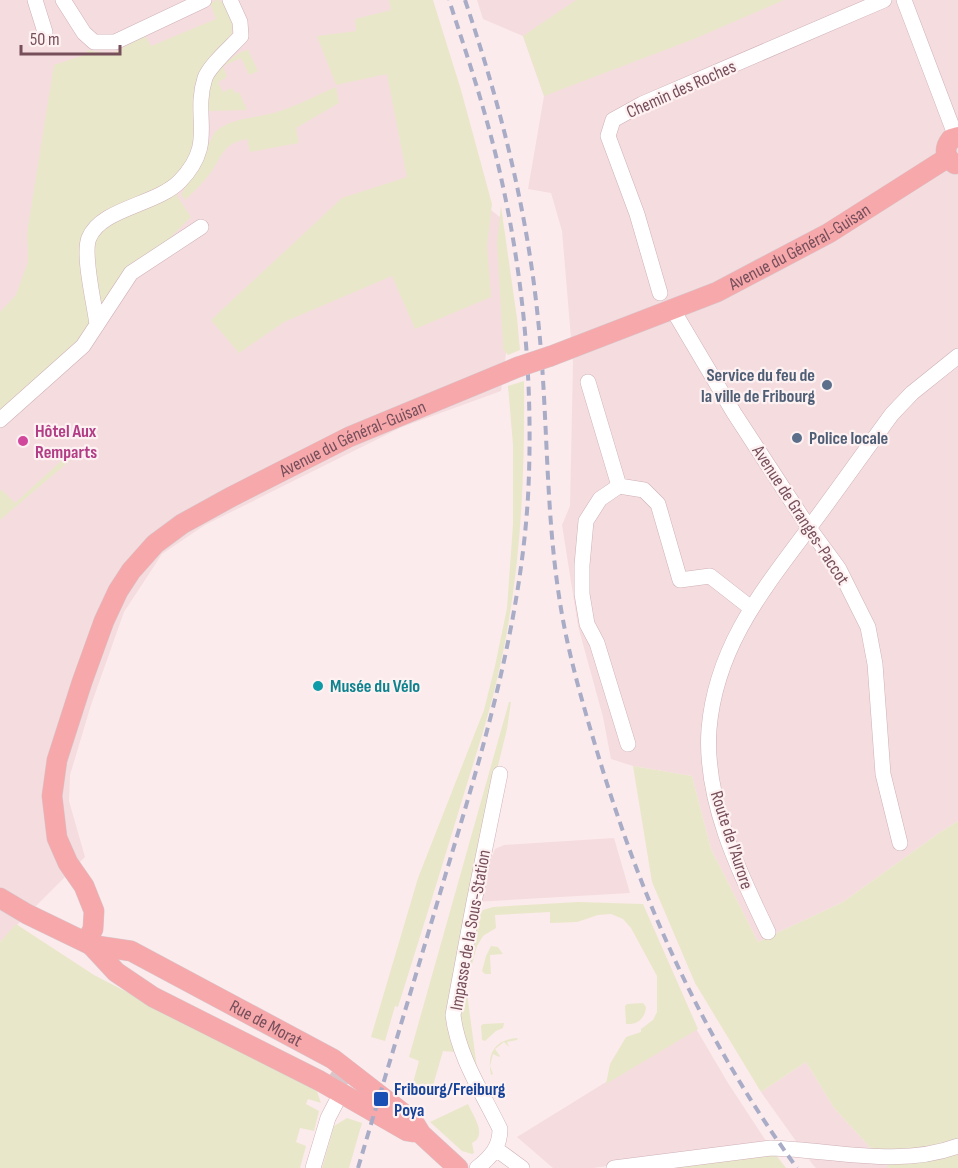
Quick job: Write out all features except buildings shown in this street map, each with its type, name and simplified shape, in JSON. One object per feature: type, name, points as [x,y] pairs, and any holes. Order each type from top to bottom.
[{"type":"main road","points":[[953,162],[946,150],[948,144],[957,137]]},
{"type":"main road","name":"Avenue du Général-Guisan","points":[[88,943],[93,929],[94,911],[84,886],[68,863],[57,838],[52,796],[57,760],[104,621],[118,591],[131,571],[155,544],[182,524],[349,437],[518,367],[717,292],[829,233],[953,162]]},
{"type":"main road","name":"Rue de Morat","points":[[0,898],[27,914],[88,943],[131,951],[333,1059],[413,1121],[421,1134],[458,1168]]},
{"type":"main road","points":[[88,943],[331,1073]]},
{"type":"main road","name":"Rue de Morat","points":[[88,943],[116,972],[153,997],[341,1093],[406,1131],[421,1134]]},
{"type":"street","points":[[35,0],[45,32]]},
{"type":"street","points":[[63,0],[84,33],[94,42],[115,42],[204,0]]},
{"type":"street","points":[[97,325],[87,257],[88,239],[98,226],[116,214],[166,193],[181,180],[198,156],[203,140],[201,105],[206,75],[241,36],[240,22],[231,0]]},
{"type":"street","name":"Chemin des Roches","points":[[660,293],[637,214],[608,136],[613,120],[642,104],[884,0]]},
{"type":"street","points":[[904,0],[957,137]]},
{"type":"street","points":[[0,420],[83,346],[131,273],[201,228]]},
{"type":"street","name":"Avenue de Granges-Paccot","points":[[673,310],[734,413],[809,528],[839,569],[868,627],[875,664],[883,774],[900,843]]},
{"type":"street","name":"Route de l'Aurore","points":[[768,932],[733,854],[717,802],[711,768],[709,729],[720,670],[751,608],[769,579],[892,414],[912,393],[958,356]]},
{"type":"street","points":[[588,382],[619,486]]},
{"type":"street","points":[[628,744],[597,643],[586,624],[582,594],[586,521],[600,498],[619,486],[644,490],[658,504],[680,580],[710,576],[751,608]]},
{"type":"street","name":"Impasse de la Sous-Station","points":[[496,1149],[500,1139],[500,1129],[463,1053],[455,1030],[453,1015],[500,774]]},
{"type":"street","points":[[313,1168],[328,1118],[341,1093]]},
{"type":"street","points":[[614,1168],[771,1148],[790,1149],[884,1167],[911,1166],[933,1161],[958,1146]]},
{"type":"street","points":[[477,1168],[496,1149],[522,1168]]},
{"type":"shaded area","points":[[0,0],[418,0],[480,201],[501,218],[507,346],[501,391],[402,427],[205,525],[162,554],[124,612],[91,705],[70,775],[69,801],[85,857],[0,942]]},
{"type":"shaded area","points":[[217,0],[224,2],[233,19],[232,33],[204,70],[198,141],[175,180],[94,223],[91,316],[84,337],[0,413],[0,312],[16,295],[28,262],[27,233],[54,65],[84,55],[88,50],[111,54],[145,36],[151,46],[216,19],[210,3]]},
{"type":"shaded area","points":[[389,0],[433,0],[461,90],[492,204],[487,246],[491,297],[415,329],[392,276],[284,322],[239,353],[211,320],[342,198],[407,177],[387,74],[336,85],[317,36],[356,31],[355,19],[391,10]]},
{"type":"shaded area","points":[[477,0],[958,0],[958,821],[843,902],[758,942],[711,849],[692,776],[633,766],[611,759],[603,717],[578,626],[562,525],[570,506],[573,362],[562,231],[551,193],[528,189],[544,96],[523,36],[483,19]]},
{"type":"shaded area","points":[[576,0],[784,0],[694,39],[544,96],[523,36]]},
{"type":"shaded area","points":[[248,50],[258,71],[249,75],[241,58],[223,66],[235,56]]},
{"type":"shaded area","points":[[223,66],[227,77],[218,82],[223,92],[232,88],[235,93],[239,92],[247,110],[208,111],[210,88],[215,76]]},
{"type":"shaded area","points":[[336,87],[339,103],[296,128],[299,143],[250,152],[247,139],[238,141],[227,148],[208,176],[185,200],[181,195],[215,132],[222,127],[238,120],[287,109]]},
{"type":"shaded area","points":[[180,188],[177,196],[191,217],[101,307],[92,251],[97,236],[105,227],[129,211]]},
{"type":"shaded area","points":[[501,206],[520,350],[508,355],[503,349],[497,242]]},
{"type":"shaded area","points":[[524,381],[524,453],[517,560],[500,666],[487,719],[445,857],[398,1007],[395,1006],[385,1041],[371,1037],[418,878],[484,710],[495,666],[507,608],[513,524],[513,445],[508,386]]},
{"type":"shaded area","points":[[69,454],[73,458],[0,520],[0,491],[2,490],[15,503]]},
{"type":"shaded area","points":[[509,702],[511,702],[507,729],[492,790],[449,1006],[455,1052],[443,1051],[430,1096],[411,1090],[419,1061],[409,1057]]},
{"type":"shaded area","points":[[633,766],[692,776],[711,849],[758,942],[843,902],[958,821],[958,1168],[889,1168],[834,1108],[806,1062],[761,1092],[695,983],[652,882]]},
{"type":"shaded area","points":[[614,838],[630,893],[474,902],[495,849],[504,845]]},
{"type":"shaded area","points":[[578,902],[643,904],[698,1029],[606,1084],[610,1064],[626,1037],[641,1032],[641,1029],[653,1020],[657,1012],[657,976],[631,928],[623,919],[611,914],[598,915],[577,922],[550,923],[550,912],[495,915],[496,928],[483,936],[477,946],[466,986],[477,1068],[468,1054],[459,1018],[476,919],[483,910],[493,907]]},
{"type":"shaded area","points":[[16,924],[94,975],[317,1091],[321,1103],[308,1099],[306,1104],[319,1111],[314,1131],[300,1128],[296,1142],[306,1146],[300,1168],[0,1168],[0,942]]},
{"type":"shaded area","points":[[491,946],[498,947],[503,954],[490,955],[491,974],[485,974],[482,971]]},
{"type":"shaded area","points":[[643,1003],[646,1007],[642,1018],[637,1022],[626,1024],[625,1006]]},
{"type":"shaded area","points":[[504,1023],[503,1028],[485,1041],[482,1040],[481,1026],[483,1024]]},
{"type":"shaded area","points":[[695,1027],[768,1144],[593,1168],[553,1168],[517,1137]]},
{"type":"shaded area","points":[[518,1038],[507,1042],[509,1047],[504,1042],[495,1049],[500,1056],[493,1054],[490,1066],[494,1049],[504,1041]]},
{"type":"shaded area","points":[[806,1062],[834,1108],[889,1168],[816,1168],[813,1165],[761,1092]]},
{"type":"shaded area","points":[[468,1104],[479,1130],[477,1140],[472,1143],[474,1153],[472,1154],[462,1151],[430,1122]]},
{"type":"shaded area","points":[[347,1118],[362,1123],[349,1168],[322,1168],[334,1126]]},
{"type":"shaded area","points":[[776,1155],[786,1168],[654,1168],[715,1158]]},
{"type":"tunnel","points":[[331,1073],[373,1103]]},
{"type":"railway","points":[[358,1168],[460,827],[498,688],[517,593],[528,497],[528,368],[520,283],[491,136],[449,0]]},
{"type":"railway","points":[[465,0],[501,118],[527,237],[541,354],[554,562],[566,637],[587,718],[636,868],[680,972],[733,1071],[797,1168]]},
{"type":"place","name":"Service du feu de la ville de Fribourg","points":[[827,385]]},
{"type":"place","name":"Police locale","points":[[797,438]]},
{"type":"place","name":"Hôtel Aux Remparts","points":[[23,441]]},
{"type":"place","name":"Musée du Vélo","points":[[318,686]]},
{"type":"place","name":"Fribourg/Freiburg Poya","points":[[381,1099]]}]
